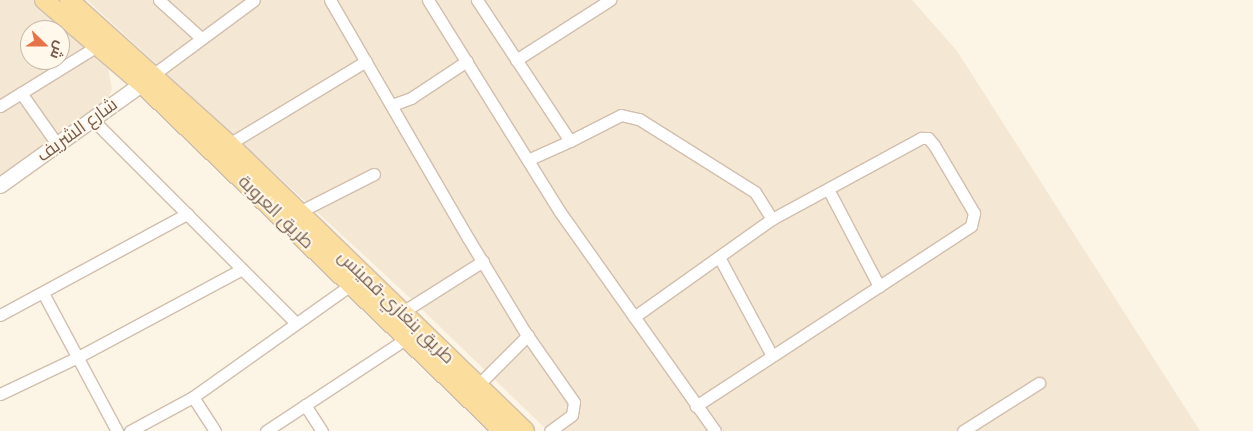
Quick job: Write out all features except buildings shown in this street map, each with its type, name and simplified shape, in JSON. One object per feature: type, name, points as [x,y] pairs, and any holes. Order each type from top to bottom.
[{"type":"main road","name":"طريق العروبة","points":[[44,0],[97,46],[148,79],[352,284],[503,431]]},
{"type":"main road","name":"طريق بنغازي-قمينس","points":[[69,0],[148,79],[229,144],[401,313],[525,431]]},
{"type":"main road","name":"شارع الشريف","points":[[0,185],[148,79]]},
{"type":"street","points":[[158,0],[202,38]]},
{"type":"street","points":[[148,79],[254,0]]},
{"type":"street","points":[[330,0],[483,261],[528,335],[576,407],[572,415],[550,431]]},
{"type":"street","points":[[428,0],[530,159],[560,212],[696,406],[709,429]]},
{"type":"street","points":[[477,0],[570,141]]},
{"type":"street","points":[[516,60],[610,0]]},
{"type":"street","points":[[0,106],[97,46]]},
{"type":"street","points":[[229,144],[366,61]]},
{"type":"street","points":[[392,105],[411,98],[467,61]]},
{"type":"street","points":[[22,93],[58,144]]},
{"type":"street","points":[[530,159],[621,115],[638,119],[755,192],[772,219]]},
{"type":"street","points":[[92,119],[296,323]]},
{"type":"street","points":[[634,317],[772,219],[921,138],[928,138],[974,213],[971,226],[772,356],[746,376],[696,406]]},
{"type":"street","points":[[299,212],[374,174]]},
{"type":"street","points":[[828,189],[878,286]]},
{"type":"street","points":[[0,315],[187,214]]},
{"type":"street","points":[[719,257],[772,356]]},
{"type":"street","points":[[401,313],[483,261]]},
{"type":"street","points":[[0,394],[78,357],[242,268]]},
{"type":"street","points":[[130,431],[193,397],[352,284]]},
{"type":"street","points":[[43,293],[117,431]]},
{"type":"street","points":[[477,386],[528,335]]},
{"type":"street","points":[[266,431],[407,338]]},
{"type":"street","points":[[963,431],[1039,383]]},
{"type":"street","points":[[193,397],[215,431]]},
{"type":"street","points":[[305,405],[322,431]]},
{"type":"shaded area","points":[[0,0],[40,0],[62,20],[20,20],[20,70],[70,70],[70,28],[107,62],[112,89],[106,104],[0,181]]},
{"type":"shaded area","points":[[87,0],[912,0],[957,51],[1200,431],[548,431],[406,294]]}]
